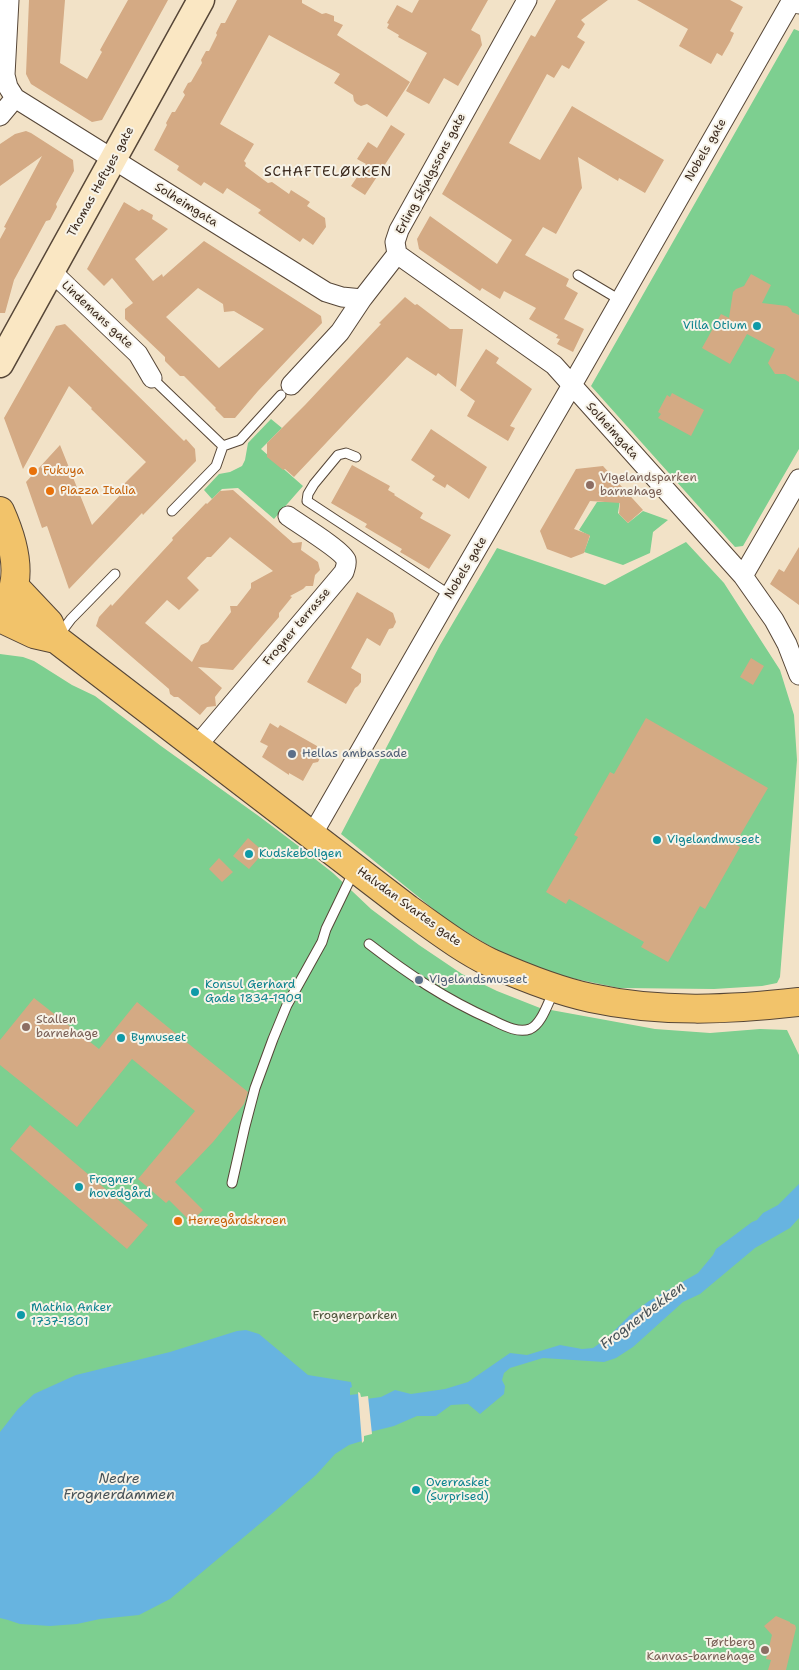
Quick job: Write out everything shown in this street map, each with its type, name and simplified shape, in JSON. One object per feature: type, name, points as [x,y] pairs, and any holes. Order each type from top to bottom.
[{"type":"main road","points":[[0,511],[11,540],[16,571],[15,587],[6,606],[0,612]]},
{"type":"main road","name":"Halvdan Svartes gate","points":[[15,587],[40,616],[49,623],[56,639]]},
{"type":"main road","name":"Halvdan Svartes gate","points":[[0,618],[34,634],[56,639],[408,910],[490,962],[555,988],[591,998],[676,1009],[721,1009],[799,1002]]},
{"type":"street","points":[[0,116],[15,98],[8,87],[5,75],[9,0]]},
{"type":"street","name":"Thomas Heftyes gate","points":[[0,364],[202,0]]},
{"type":"street","name":"Erling Skjalgssons gate","points":[[397,254],[395,242],[399,230],[527,0]]},
{"type":"street","points":[[792,0],[799,4]]},
{"type":"street","name":"Nobels gate","points":[[312,835],[792,0]]},
{"type":"street","name":"Solheimgata","points":[[15,98],[326,292],[342,297],[362,299]]},
{"type":"street","points":[[286,390],[340,332],[362,299],[397,254]]},
{"type":"street","name":"Solheimgata","points":[[397,254],[554,365],[743,576],[774,620],[787,644],[799,675]]},
{"type":"street","name":"Lindemans gate","points":[[52,272],[138,354],[152,378]]},
{"type":"street","points":[[743,576],[799,479]]},
{"type":"street","name":"Frogner terrasse","points":[[196,747],[344,572],[345,558],[288,516]]},
{"type":"lane","points":[[578,275],[620,300]]},
{"type":"lane","name":"Lindemans gate","points":[[152,378],[223,446]]},
{"type":"lane","points":[[172,510],[216,466],[223,446],[240,440],[286,390]]},
{"type":"lane","points":[[356,457],[346,453],[338,455],[314,484],[308,494],[307,501],[450,595]]},
{"type":"lane","points":[[56,639],[71,619],[115,574]]},
{"type":"lane","points":[[232,1183],[250,1107],[273,1038],[287,1005],[322,942],[326,929],[356,869]]},
{"type":"lane","points":[[370,944],[428,987],[466,1008],[517,1030],[528,1030],[535,1026],[542,1016],[555,988]]},
{"type":"green space","points":[[794,29],[799,31],[799,449],[743,546],[735,547],[591,386]]},
{"type":"green space","points":[[271,419],[282,428],[261,449],[303,486],[274,519],[238,488],[222,489],[212,499],[204,490],[219,474],[230,472],[242,466],[248,443]]},
{"type":"green space","points":[[622,487],[618,513],[628,523],[643,511],[668,520],[653,532],[650,553],[623,565],[584,552],[590,536],[579,530],[597,502],[605,502]]},
{"type":"green space","points":[[686,542],[724,583],[780,670],[794,715],[797,760],[780,977],[777,983],[762,986],[714,989],[619,988],[566,977],[510,958],[448,921],[341,834],[440,645],[497,548],[605,585]]},
{"type":"green space","name":"Frognerparken","points":[[0,654],[23,657],[34,661],[72,685],[95,696],[301,848],[333,873],[371,909],[419,945],[462,974],[497,991],[540,1008],[655,1029],[710,1033],[760,1029],[787,1030],[799,1055],[799,1670],[0,1670]]},
{"type":"water","name":"Nedre Frognerdammen","points":[[799,1184],[799,1218],[790,1228],[755,1248],[700,1294],[683,1302],[633,1347],[616,1358],[604,1362],[543,1358],[510,1368],[504,1373],[502,1380],[505,1386],[504,1394],[480,1414],[468,1404],[451,1405],[436,1416],[417,1416],[394,1426],[362,1434],[362,1441],[349,1445],[335,1454],[316,1475],[170,1599],[139,1615],[50,1626],[20,1624],[0,1618],[0,1432],[18,1409],[34,1394],[76,1375],[170,1352],[237,1331],[246,1330],[259,1334],[308,1375],[351,1382],[350,1395],[358,1394],[359,1400],[381,1397],[395,1390],[411,1394],[445,1389],[468,1382],[510,1353],[527,1355],[560,1345],[582,1349],[593,1348],[649,1301],[698,1273],[716,1249],[757,1220],[763,1213],[778,1205]]},
{"type":"pier","points":[[358,1392],[361,1397],[368,1396],[372,1434],[364,1436],[362,1443]]},
{"type":"building","points":[[29,0],[65,0],[60,63],[87,79],[102,52],[100,50],[128,0],[168,0],[102,120],[92,122],[31,84],[26,74]]},
{"type":"building","points":[[237,0],[302,0],[302,3],[322,14],[326,13],[334,16],[334,21],[343,25],[337,35],[410,82],[387,117],[367,104],[361,106],[357,104],[354,101],[353,95],[334,83],[340,74],[269,35],[220,124],[254,144],[244,161],[246,163],[245,166],[268,183],[272,182],[289,194],[291,190],[310,202],[307,206],[325,218],[326,227],[313,245],[303,238],[300,242],[258,213],[261,210],[227,188],[223,194],[204,182],[201,186],[177,170],[179,166],[154,150],[172,112],[175,112],[185,95],[183,92],[188,83],[191,82],[202,63],[201,60],[206,51],[209,51],[221,23],[225,23]]},
{"type":"building","points":[[419,0],[488,0],[471,30],[480,35],[482,45],[458,86],[444,78],[429,104],[406,91],[427,53],[398,37],[399,35],[387,28],[389,24],[387,23],[397,5],[412,13]]},
{"type":"building","points":[[556,0],[608,0],[581,20],[585,24],[577,37],[585,42],[569,69],[562,65],[554,78],[547,74],[509,143],[540,160],[572,106],[664,160],[645,193],[619,178],[618,181],[578,157],[582,188],[556,234],[543,227],[525,255],[569,279],[566,286],[578,293],[564,319],[584,329],[573,352],[557,344],[560,339],[556,338],[558,335],[529,319],[536,308],[504,291],[500,299],[482,288],[480,291],[419,249],[417,239],[430,216],[497,264],[512,240],[442,194],[531,35],[535,37]]},
{"type":"building","points":[[637,0],[730,0],[743,7],[730,31],[734,33],[730,42],[722,56],[717,53],[711,64],[679,46],[688,29]]},
{"type":"building","points":[[391,125],[405,134],[365,195],[351,186],[366,164],[357,159],[368,142],[377,148]]},
{"type":"building","points":[[26,131],[73,160],[74,171],[56,204],[57,207],[50,220],[46,221],[14,280],[5,313],[0,313],[0,239],[6,228],[4,227],[42,156],[0,186],[0,144],[15,134]]},
{"type":"building","points":[[124,202],[139,211],[142,209],[153,215],[152,219],[168,229],[135,259],[153,281],[162,274],[163,277],[204,241],[321,316],[322,323],[235,418],[224,418],[125,319],[125,309],[133,303],[112,278],[104,286],[87,269]],"holes":[[[198,288],[223,304],[224,312],[234,311],[264,329],[219,368],[166,317]]]},
{"type":"building","name":"Villa Otium","points":[[751,274],[771,285],[762,303],[787,306],[792,312],[799,315],[799,382],[785,374],[775,374],[768,363],[775,349],[747,334],[730,364],[702,348],[721,314],[729,318],[733,292],[744,286]]},
{"type":"building","points":[[405,297],[450,329],[463,329],[456,387],[438,373],[436,376],[407,357],[294,477],[285,469],[283,470],[267,457],[267,443],[305,405]]},
{"type":"building","points":[[65,324],[184,441],[186,439],[195,449],[196,461],[143,515],[142,513],[69,589],[47,526],[42,528],[26,482],[60,445],[92,525],[124,491],[121,487],[146,462],[69,386],[23,469],[4,418],[56,326]]},
{"type":"building","points":[[486,349],[499,358],[496,363],[532,389],[510,426],[515,428],[508,441],[467,416],[475,401],[460,390]]},
{"type":"building","points":[[672,393],[704,410],[691,436],[658,418],[661,414],[658,412],[667,395],[670,397]]},
{"type":"building","points":[[431,429],[487,467],[469,499],[447,484],[445,488],[432,480],[435,476],[411,460]]},
{"type":"building","points":[[352,465],[390,486],[388,490],[394,495],[423,513],[420,518],[451,535],[429,569],[400,552],[402,549],[365,527],[367,524],[331,503]]},
{"type":"building","points":[[603,466],[643,510],[628,523],[619,514],[620,503],[590,501],[574,529],[590,535],[584,553],[571,558],[547,549],[540,531],[576,469]]},
{"type":"building","points":[[233,490],[293,543],[302,542],[301,550],[318,562],[320,570],[315,575],[313,586],[306,586],[290,596],[292,597],[279,613],[279,617],[233,670],[198,667],[222,688],[215,697],[216,706],[207,707],[200,715],[178,697],[170,694],[169,689],[96,626],[99,617],[111,604],[112,606],[173,540],[172,538],[220,491]],"holes":[[[230,537],[273,571],[251,583],[251,588],[237,606],[230,606],[231,612],[208,642],[201,645],[192,662],[145,623],[167,600],[179,610],[199,590],[187,578]]]},
{"type":"building","points":[[799,547],[799,605],[770,584],[779,569],[784,572]]},
{"type":"building","points":[[357,592],[393,613],[396,622],[393,628],[389,629],[380,646],[367,638],[351,668],[361,674],[361,682],[355,688],[346,704],[307,682]]},
{"type":"building","points":[[751,658],[764,666],[753,685],[740,677]]},
{"type":"building","name":"Vigelandmuseet","points":[[646,718],[768,788],[735,844],[740,847],[705,909],[700,906],[668,962],[641,947],[644,942],[569,899],[566,904],[546,892],[578,837],[574,835],[610,772],[614,774]]},
{"type":"building","name":"Hellas ambassade","points":[[270,723],[278,728],[280,725],[317,746],[321,756],[318,762],[313,763],[303,781],[289,773],[289,775],[262,757],[268,746],[260,742]]},
{"type":"building","name":"Kudskeboligen","points":[[248,838],[264,852],[249,869],[233,856]]},
{"type":"building","points":[[219,858],[233,872],[222,882],[209,869]]},
{"type":"building","points":[[34,998],[99,1049],[137,1002],[248,1092],[244,1104],[213,1142],[175,1182],[203,1210],[191,1222],[169,1200],[166,1203],[138,1179],[195,1111],[132,1059],[77,1127],[0,1065],[0,1040]]},
{"type":"building","name":"Frogner hovedgård","points":[[30,1125],[148,1225],[127,1249],[10,1149]]},
{"type":"building","points":[[776,1616],[795,1625],[796,1628],[786,1670],[768,1670],[771,1660],[766,1659],[772,1635],[764,1626]]},
{"type":"place","name":"Villa Otium","points":[[757,326]]},
{"type":"place","name":"Fukuya","points":[[33,471]]},
{"type":"place","name":"Vigelandsparken barnehage","points":[[590,485]]},
{"type":"place","name":"Piazza Italia","points":[[50,491]]},
{"type":"place","name":"Hellas ambassade","points":[[292,754]]},
{"type":"place","name":"Vigelandmuseet","points":[[657,840]]},
{"type":"place","name":"Kudskeboligen","points":[[249,854]]},
{"type":"place","name":"Vigelandsmuseet","points":[[419,980]]},
{"type":"place","name":"Konsul Gerhard Gade 1834-1909","points":[[195,992]]},
{"type":"place","name":"Stallen barnehage","points":[[26,1027]]},
{"type":"place","name":"Bymuseet","points":[[121,1038]]},
{"type":"place","name":"Frogner hovedgård","points":[[79,1187]]},
{"type":"place","name":"Herregårdskroen","points":[[178,1221]]},
{"type":"place","name":"Mathia Anker 1737-1801","points":[[21,1315]]},
{"type":"place","name":"Overrasket (Surprised)","points":[[416,1490]]},
{"type":"place","name":"Tørtberg Kanvas-barnehage","points":[[765,1650]]},
{"type":"district","name":"SCHAFTELØKKEN","points":[[328,172]]},
{"type":"water label","name":"Frognerbekken","points":[[643,1316]]}]
